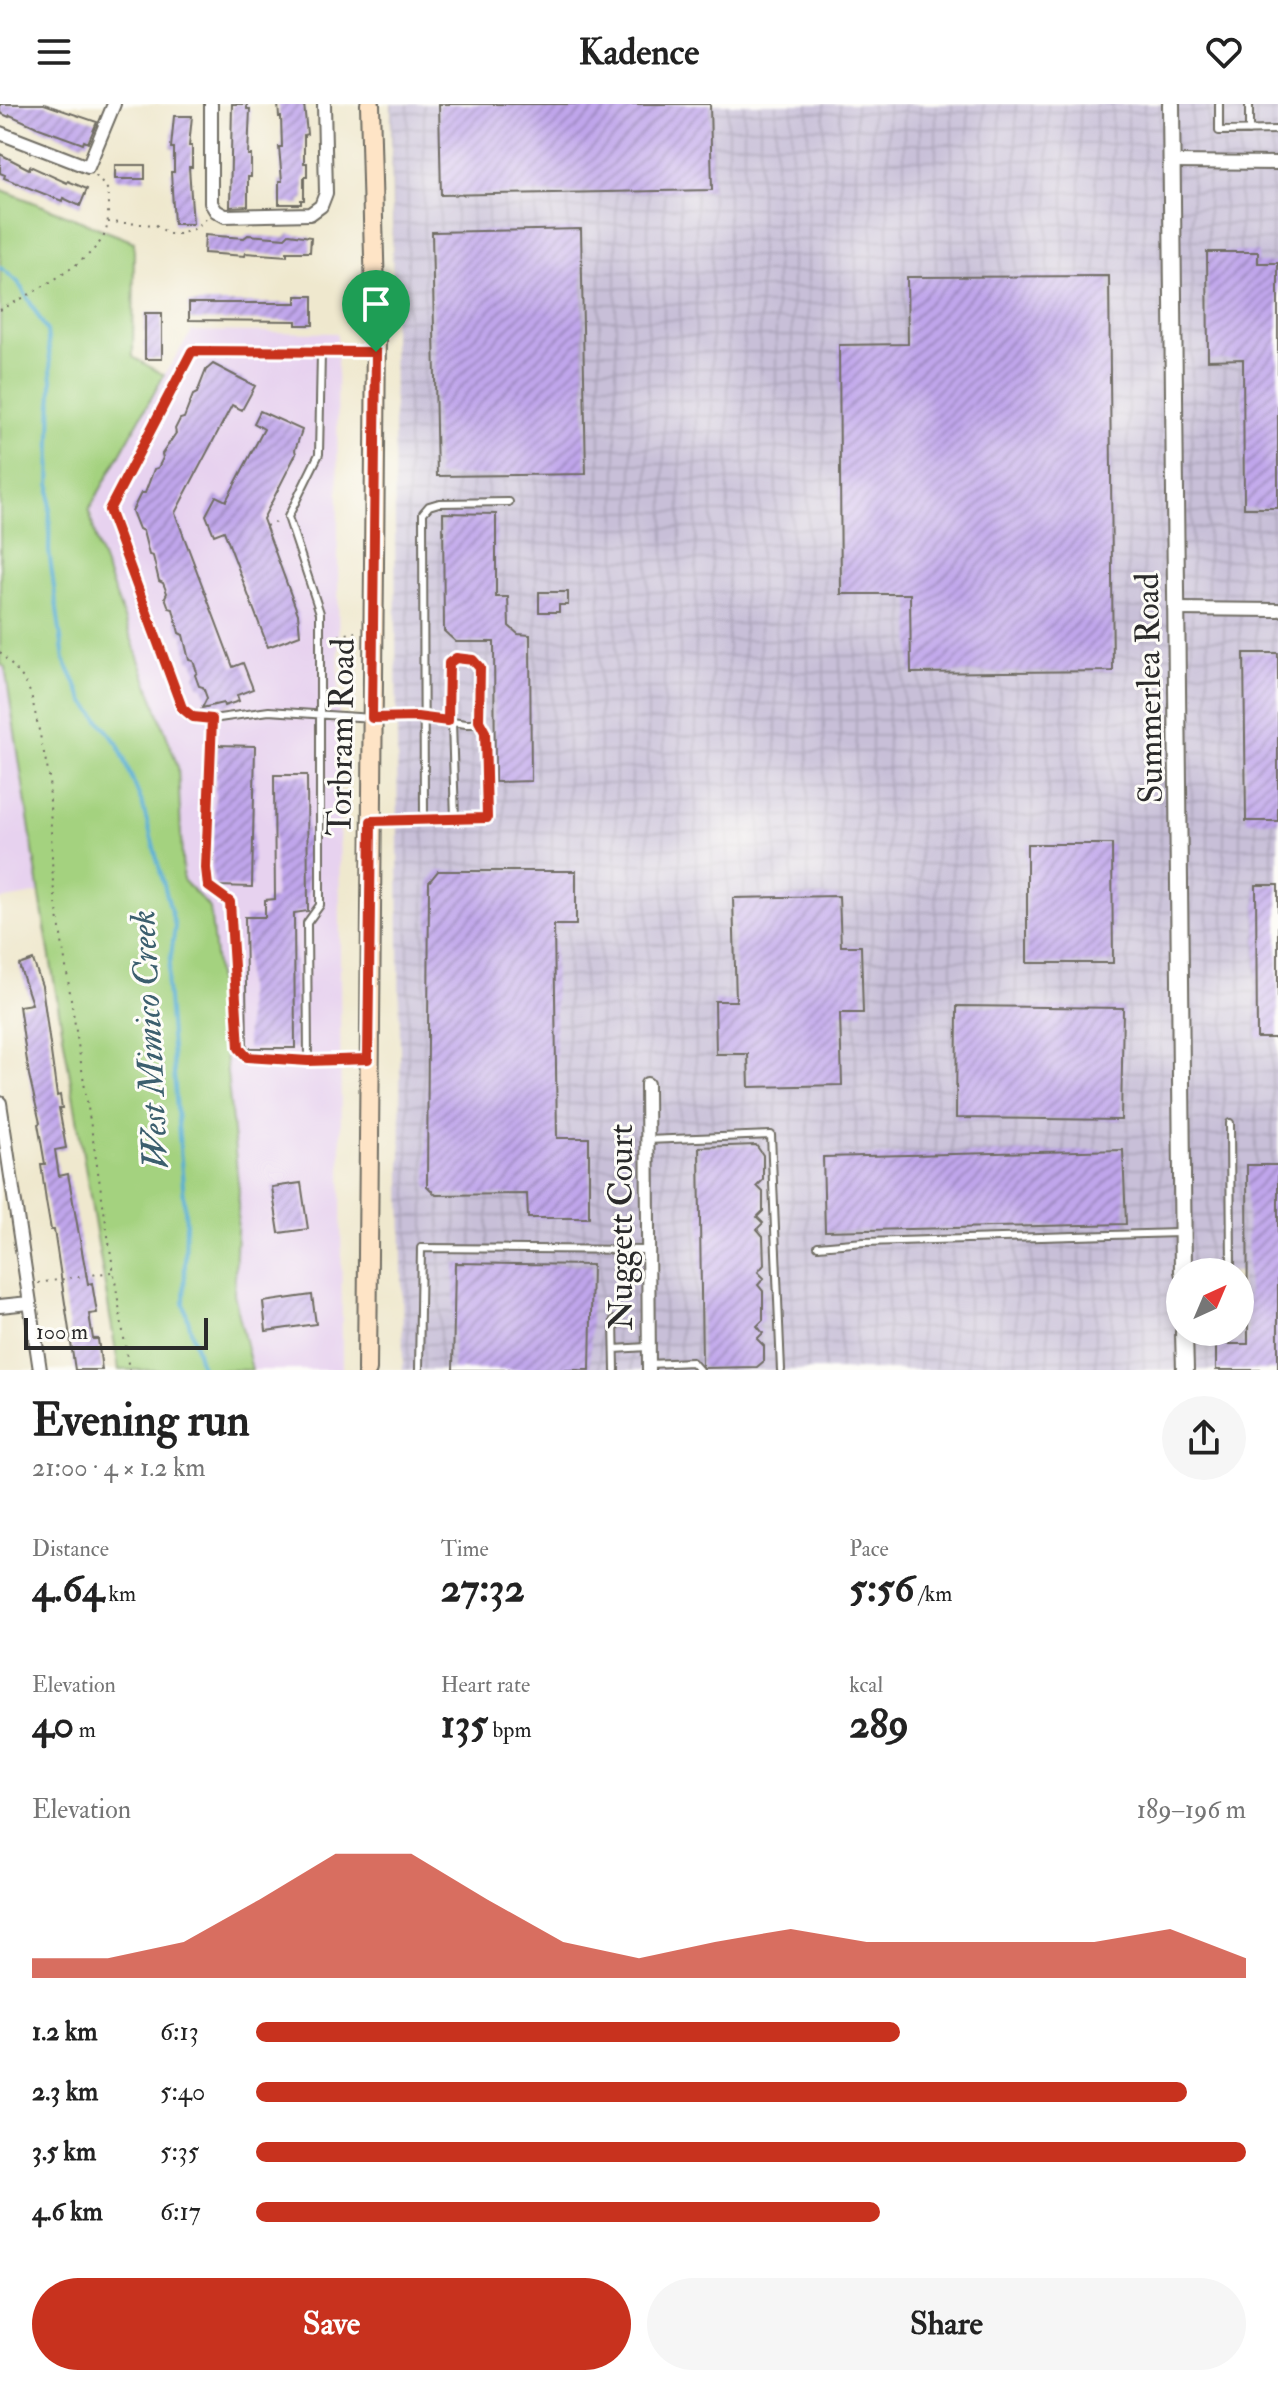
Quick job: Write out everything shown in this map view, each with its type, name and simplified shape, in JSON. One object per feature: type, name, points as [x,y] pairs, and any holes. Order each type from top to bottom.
[{"type":"main road","name":"Torbram Road","points":[[367,1370],[376,352],[370,104]]},
{"type":"street","points":[[0,133],[88,167],[114,104]]},
{"type":"street","points":[[211,104],[211,203],[216,211],[225,216],[306,214],[321,206],[326,193],[324,104]]},
{"type":"street","name":"Summerlea Road","points":[[1171,104],[1183,1258]]},
{"type":"street","points":[[1171,162],[1278,163]]},
{"type":"street","points":[[1177,609],[1278,610]]},
{"type":"street","name":"Nuggett Court","points":[[647,1084],[649,1367]]},
{"type":"street","points":[[0,1103],[3,1144],[40,1370]]},
{"type":"street","points":[[0,1306],[29,1303]]},
{"type":"street","points":[[1184,1346],[1185,1370]]},
{"type":"lane","points":[[1219,104],[1219,131],[1278,130]]},
{"type":"lane","points":[[1249,104],[1249,131]]},
{"type":"lane","points":[[376,352],[192,351],[109,510],[182,708],[193,717],[212,719],[269,711],[423,718],[450,722],[474,724],[481,716],[478,664],[473,660],[456,658],[449,663],[447,671],[450,722],[455,819]]},
{"type":"lane","points":[[308,1061],[307,923],[320,905],[320,613],[288,518],[319,454],[321,352]]},
{"type":"lane","points":[[424,820],[423,513],[433,503],[509,502]]},
{"type":"lane","points":[[212,719],[206,868],[208,886],[230,902],[239,1048],[247,1057],[308,1061],[368,1059]]},
{"type":"lane","points":[[371,821],[487,818],[485,732],[479,721]]},
{"type":"lane","points":[[1230,1123],[1231,1258]]},
{"type":"lane","points":[[647,1140],[771,1135],[781,1370]]},
{"type":"lane","points":[[818,1246],[1183,1233]]},
{"type":"lane","points":[[419,1370],[421,1248],[647,1250]]},
{"type":"lane","points":[[614,1320],[615,1370]]},
{"type":"lane","points":[[615,1349],[649,1347]]},
{"type":"lane","points":[[649,1367],[692,1362],[699,1370]]},
{"type":"path","points":[[0,310],[39,290],[77,263],[103,239],[108,190],[88,167]]},
{"type":"path","points":[[107,222],[156,225],[169,234],[180,234],[194,229],[216,211]]},
{"type":"path","points":[[266,526],[288,518]]},
{"type":"path","points":[[320,638],[373,628]]},
{"type":"path","points":[[0,652],[23,678],[31,694],[49,776],[53,884],[129,1370]]},
{"type":"path","points":[[27,1285],[112,1272]]},
{"type":"shaded area","points":[[391,104],[1278,104],[1278,1370],[403,1370]]},
{"type":"shaded area","points":[[192,331],[337,333],[342,1370],[252,1370],[234,1294],[239,1190],[210,908],[183,880],[178,767],[98,547],[89,510]]},
{"type":"shaded area","points":[[0,667],[5,667],[40,893],[0,900]]},
{"type":"green space","points":[[0,189],[134,242],[133,357],[164,375],[89,510],[98,547],[178,767],[183,880],[210,908],[239,1190],[234,1294],[252,1370],[119,1370],[5,667],[0,664]]},
{"type":"building","points":[[0,104],[44,104],[97,122],[88,143],[84,141],[83,144],[0,113]]},
{"type":"building","points":[[232,104],[247,104],[247,109],[250,109],[248,155],[251,155],[251,177],[248,177],[248,206],[230,207]]},
{"type":"building","points":[[278,104],[304,104],[307,134],[304,135],[304,163],[307,163],[307,177],[304,177],[304,200],[301,204],[279,204],[279,181],[282,181],[279,147],[282,147]]},
{"type":"building","points":[[439,104],[710,104],[712,190],[441,195]]},
{"type":"building","points":[[174,116],[192,116],[189,146],[192,146],[192,167],[189,167],[193,224],[174,224],[171,172],[174,172],[174,148],[171,148]]},
{"type":"building","points":[[0,154],[29,169],[30,166],[87,189],[80,206],[4,178],[5,175],[0,173]]},
{"type":"building","points":[[115,165],[145,165],[145,179],[115,179]]},
{"type":"building","points":[[581,229],[586,474],[437,476],[432,232]]},
{"type":"building","points":[[289,234],[311,237],[310,252],[287,252],[287,256],[204,253],[205,235],[285,238]]},
{"type":"building","points":[[1207,252],[1258,252],[1258,263],[1278,263],[1278,508],[1244,508],[1243,359],[1208,360]]},
{"type":"building","points":[[1109,276],[1113,671],[911,673],[910,594],[841,594],[839,345],[908,344],[907,277]]},
{"type":"building","points":[[296,296],[313,296],[313,325],[296,325],[296,321],[189,320],[189,303],[296,303]]},
{"type":"building","points":[[145,313],[162,313],[162,359],[145,359]]},
{"type":"building","points":[[213,364],[255,386],[242,410],[232,405],[175,513],[233,667],[243,663],[253,689],[237,695],[239,701],[202,708],[207,698],[203,687],[199,686],[195,675],[197,672],[193,661],[189,660],[173,609],[169,608],[165,597],[167,593],[159,581],[153,556],[149,555],[143,531],[139,529],[132,511],[141,493],[145,493],[154,469],[158,468],[162,454],[176,433],[180,419],[184,418],[206,370]]},
{"type":"building","points":[[260,411],[302,430],[296,454],[263,519],[298,614],[300,635],[268,647],[224,531],[214,535],[206,515],[216,496],[226,501],[264,429],[254,423]]},
{"type":"building","points":[[443,513],[496,514],[496,597],[508,597],[509,626],[518,634],[530,635],[531,781],[495,782],[494,642],[456,642],[444,631]]},
{"type":"building","points":[[539,592],[568,592],[568,605],[559,605],[559,612],[539,612]]},
{"type":"building","points":[[1244,653],[1278,653],[1278,821],[1246,821]]},
{"type":"building","points":[[217,745],[255,746],[252,887],[218,886],[214,883]]},
{"type":"building","points":[[274,775],[307,775],[308,911],[294,913],[295,1048],[247,1048],[245,917],[265,917],[265,900],[275,899]]},
{"type":"building","points":[[1027,844],[1112,844],[1113,963],[1027,963]]},
{"type":"building","points":[[438,871],[576,871],[576,925],[554,925],[557,1138],[589,1138],[589,1218],[528,1218],[527,1194],[436,1195],[427,1186],[429,882]]},
{"type":"building","points":[[1256,885],[1278,885],[1278,1038],[1257,1038]]},
{"type":"building","points":[[839,896],[841,946],[861,946],[863,1013],[840,1013],[842,1085],[749,1087],[748,1054],[716,1054],[715,1001],[736,1001],[733,898]]},
{"type":"building","points":[[33,960],[42,986],[57,1096],[60,1095],[62,1108],[59,1108],[66,1148],[55,1150],[59,1176],[68,1174],[88,1284],[92,1283],[97,1313],[89,1314],[93,1339],[98,1339],[102,1370],[75,1370],[54,1230],[51,1230],[46,1201],[40,1123],[19,1006],[32,1004],[19,965]]},
{"type":"building","points":[[957,1006],[1123,1008],[1121,1120],[956,1118]]},
{"type":"building","points":[[756,1145],[763,1155],[763,1180],[757,1186],[763,1192],[763,1211],[757,1217],[763,1223],[757,1229],[763,1236],[764,1265],[758,1272],[764,1278],[758,1285],[763,1291],[763,1320],[757,1326],[763,1333],[757,1339],[764,1346],[764,1361],[757,1367],[704,1368],[699,1147]]},
{"type":"building","points":[[1123,1150],[1126,1224],[825,1231],[823,1157]]},
{"type":"building","points":[[1247,1165],[1278,1165],[1278,1370],[1216,1370],[1216,1346],[1254,1346],[1254,1258],[1248,1258]]},
{"type":"building","points":[[301,1183],[308,1229],[279,1233],[272,1187]]},
{"type":"building","points":[[455,1263],[592,1265],[590,1370],[453,1370]]},
{"type":"building","points":[[312,1295],[316,1324],[266,1331],[263,1302]]},
{"type":"waterway","name":"West Mimico Creek","points":[[0,267],[18,282],[47,331],[52,380],[49,551],[64,660],[84,701],[118,744],[142,803],[175,926],[167,986],[186,1223],[184,1305],[202,1370]]},
{"type":"route","points":[[192,351],[376,352],[372,718],[417,717],[448,721],[449,663],[456,658],[473,660],[478,664],[479,721],[485,732],[487,818],[371,821],[368,1059],[308,1061],[247,1057],[239,1048],[230,902],[208,886],[206,868],[212,719],[193,717],[182,708],[109,510],[192,351]]}]
